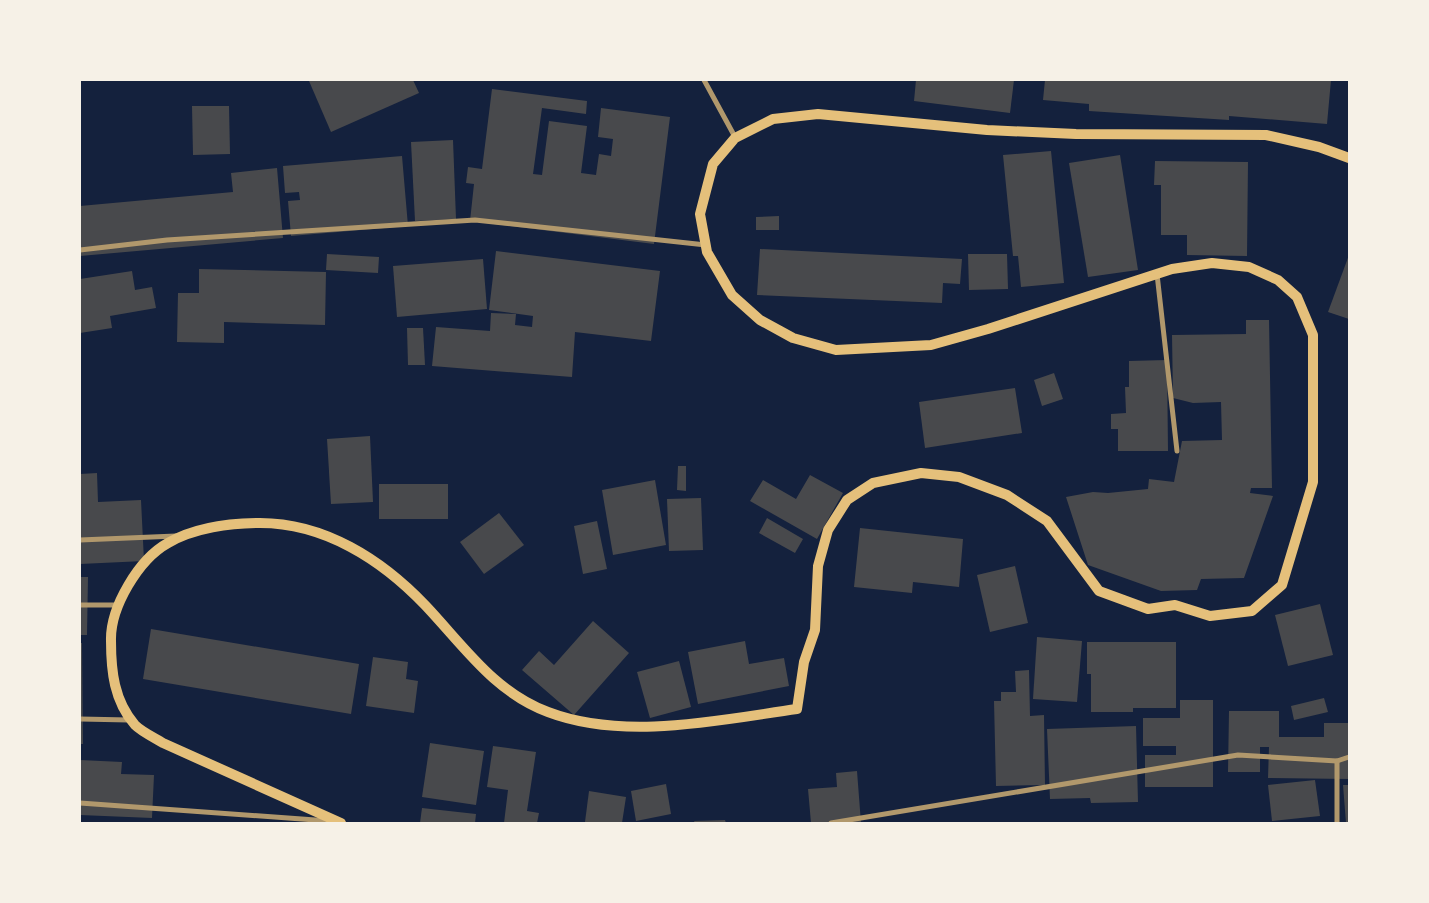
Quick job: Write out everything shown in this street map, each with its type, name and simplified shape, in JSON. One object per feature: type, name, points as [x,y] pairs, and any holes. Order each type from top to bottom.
[{"type":"main road","points":[[340,822],[163,743],[136,726],[119,700],[111,674],[110,630],[130,581],[153,551],[182,535],[240,523],[284,523],[334,537],[379,564],[423,603],[486,673],[514,694],[548,712],[601,724],[682,726],[797,709],[804,662],[816,630],[818,566],[828,530],[847,500],[873,483],[921,473],[959,477],[1007,495],[1047,521],[1099,591],[1148,609],[1175,605],[1210,616],[1252,611],[1282,584],[1313,482],[1313,335],[1297,297],[1278,280],[1249,267],[1212,263],[1172,269],[988,329],[931,345],[836,350],[793,338],[760,320],[732,295],[707,252],[700,214],[714,164],[735,138],[773,119],[818,114],[997,131],[1076,134],[1266,135],[1319,147],[1349,158]]},
{"type":"street","points":[[704,80],[735,138]]},
{"type":"street","points":[[80,250],[167,240],[475,220],[706,245]]},
{"type":"street","points":[[1157,274],[1177,451]]},
{"type":"street","points":[[80,540],[182,535]]},
{"type":"street","points":[[80,605],[120,605]]},
{"type":"street","points":[[80,719],[132,720]]},
{"type":"street","points":[[831,823],[1238,755],[1337,761],[1349,757]]},
{"type":"street","points":[[1337,761],[1337,823]]},
{"type":"street","points":[[80,803],[340,822]]},
{"type":"building","points":[[413,80],[419,93],[331,132],[309,81]]},
{"type":"building","points":[[916,80],[1014,80],[1010,113],[914,101]]},
{"type":"building","points":[[1045,80],[1331,80],[1327,124],[1229,116],[1229,120],[1089,111],[1089,104],[1043,100]]},
{"type":"building","points":[[492,89],[587,101],[586,114],[542,108],[533,174],[542,175],[549,121],[587,126],[581,173],[596,175],[599,154],[611,156],[613,139],[598,137],[601,108],[670,117],[654,244],[470,221],[474,184],[466,183],[468,167],[482,169]]},
{"type":"building","points":[[192,106],[229,106],[230,154],[193,155]]},
{"type":"building","points":[[453,140],[456,219],[415,221],[411,142]]},
{"type":"building","points":[[1051,151],[1064,283],[1021,287],[1018,256],[1013,256],[1003,155]]},
{"type":"building","points":[[1120,155],[1138,270],[1088,277],[1069,163]]},
{"type":"building","points":[[402,156],[408,226],[291,236],[288,201],[300,200],[299,192],[285,193],[283,166]]},
{"type":"building","points":[[1155,161],[1248,162],[1247,256],[1187,255],[1187,235],[1161,235],[1161,185],[1154,185]]},
{"type":"building","points":[[277,168],[283,238],[80,256],[80,206],[233,192],[231,173]]},
{"type":"building","points":[[779,216],[779,230],[756,230],[756,217]]},
{"type":"building","points":[[760,249],[962,259],[960,284],[943,283],[942,303],[757,295]]},
{"type":"building","points":[[496,251],[660,271],[651,341],[575,332],[572,377],[432,366],[436,327],[490,331],[491,313],[516,314],[515,325],[532,327],[533,316],[489,310]]},
{"type":"building","points":[[327,254],[379,257],[378,273],[326,270]]},
{"type":"building","points":[[968,254],[1007,254],[1008,289],[969,290]]},
{"type":"building","points":[[1349,255],[1349,319],[1328,312]]},
{"type":"building","points":[[483,259],[487,309],[397,317],[393,266]]},
{"type":"building","points":[[199,269],[326,272],[325,325],[224,322],[224,343],[177,342],[178,293],[199,293]]},
{"type":"building","points":[[132,271],[135,290],[152,287],[156,308],[110,316],[112,328],[80,333],[80,279]]},
{"type":"building","points":[[1246,320],[1269,320],[1272,488],[1251,488],[1250,493],[1273,496],[1244,578],[1201,579],[1197,590],[1161,591],[1088,565],[1066,497],[1093,492],[1108,493],[1148,489],[1149,479],[1174,482],[1182,441],[1222,440],[1221,402],[1193,403],[1173,398],[1172,335],[1246,334]]},
{"type":"building","points":[[407,328],[423,328],[425,365],[408,365]]},
{"type":"building","points":[[1167,360],[1168,451],[1118,451],[1118,429],[1111,429],[1111,414],[1126,413],[1125,387],[1129,387],[1129,361]]},
{"type":"building","points":[[1054,373],[1063,399],[1042,406],[1034,380]]},
{"type":"building","points":[[1015,388],[1022,433],[925,448],[919,402]]},
{"type":"building","points":[[370,436],[373,502],[331,504],[327,439]]},
{"type":"building","points":[[678,466],[686,466],[686,491],[677,490]]},
{"type":"building","points":[[97,473],[98,502],[141,500],[144,561],[80,564],[80,474]]},
{"type":"building","points":[[810,475],[843,493],[817,539],[750,501],[763,480],[796,499]]},
{"type":"building","points":[[655,480],[666,545],[613,555],[602,490]]},
{"type":"building","points":[[379,484],[448,484],[448,519],[379,519]]},
{"type":"building","points":[[701,498],[703,550],[669,551],[667,499]]},
{"type":"building","points":[[499,513],[524,545],[484,574],[460,542]]},
{"type":"building","points":[[767,518],[803,539],[795,553],[759,533]]},
{"type":"building","points":[[597,521],[607,569],[583,574],[574,526]]},
{"type":"building","points":[[860,528],[963,539],[959,587],[913,582],[912,593],[854,587]]},
{"type":"building","points":[[1015,566],[1028,623],[990,632],[977,575]]},
{"type":"building","points":[[80,577],[88,577],[87,635],[80,635]]},
{"type":"building","points":[[1320,604],[1333,655],[1288,666],[1275,615]]},
{"type":"building","points":[[593,621],[629,653],[574,715],[522,670],[539,651],[554,665]]},
{"type":"building","points":[[151,629],[359,664],[351,714],[143,679]]},
{"type":"building","points":[[1037,637],[1082,641],[1077,702],[1033,699]]},
{"type":"building","points":[[745,641],[749,664],[784,658],[789,686],[698,704],[688,652]]},
{"type":"building","points":[[1087,642],[1176,642],[1176,708],[1133,708],[1133,712],[1091,712],[1091,674],[1087,674]]},
{"type":"building","points":[[80,643],[82,643],[83,744],[80,744]]},
{"type":"building","points":[[373,657],[408,662],[406,679],[418,681],[414,713],[366,706]]},
{"type":"building","points":[[679,661],[691,707],[650,718],[637,672]]},
{"type":"building","points":[[1029,670],[1030,716],[1044,715],[1045,785],[996,786],[994,701],[1001,701],[1001,692],[1016,692],[1015,671]]},
{"type":"building","points":[[1324,698],[1328,712],[1294,720],[1291,706]]},
{"type":"building","points":[[1180,700],[1213,700],[1213,787],[1145,787],[1145,755],[1176,755],[1176,746],[1143,746],[1143,718],[1180,718]]},
{"type":"building","points":[[1229,711],[1279,711],[1279,737],[1324,737],[1324,723],[1349,723],[1349,779],[1268,778],[1269,747],[1260,747],[1260,772],[1228,772]]},
{"type":"building","points":[[1136,726],[1138,802],[1091,803],[1090,798],[1050,799],[1047,729]]},
{"type":"building","points":[[430,743],[484,751],[476,805],[422,797]]},
{"type":"building","points":[[493,746],[536,752],[527,811],[539,813],[537,823],[504,823],[508,790],[487,787]]},
{"type":"building","points":[[80,760],[122,762],[121,774],[154,775],[152,818],[80,815]]},
{"type":"building","points":[[857,771],[861,823],[811,823],[808,789],[837,787],[836,773]]},
{"type":"building","points":[[1315,780],[1320,816],[1272,821],[1268,785]]},
{"type":"building","points":[[666,784],[671,814],[636,821],[631,791]]},
{"type":"building","points":[[1343,785],[1349,785],[1349,823],[1346,823]]},
{"type":"building","points":[[589,791],[626,797],[622,823],[585,822]]},
{"type":"building","points":[[422,808],[476,814],[475,823],[420,823]]},
{"type":"building","points":[[725,820],[726,823],[695,823],[694,821]]}]
